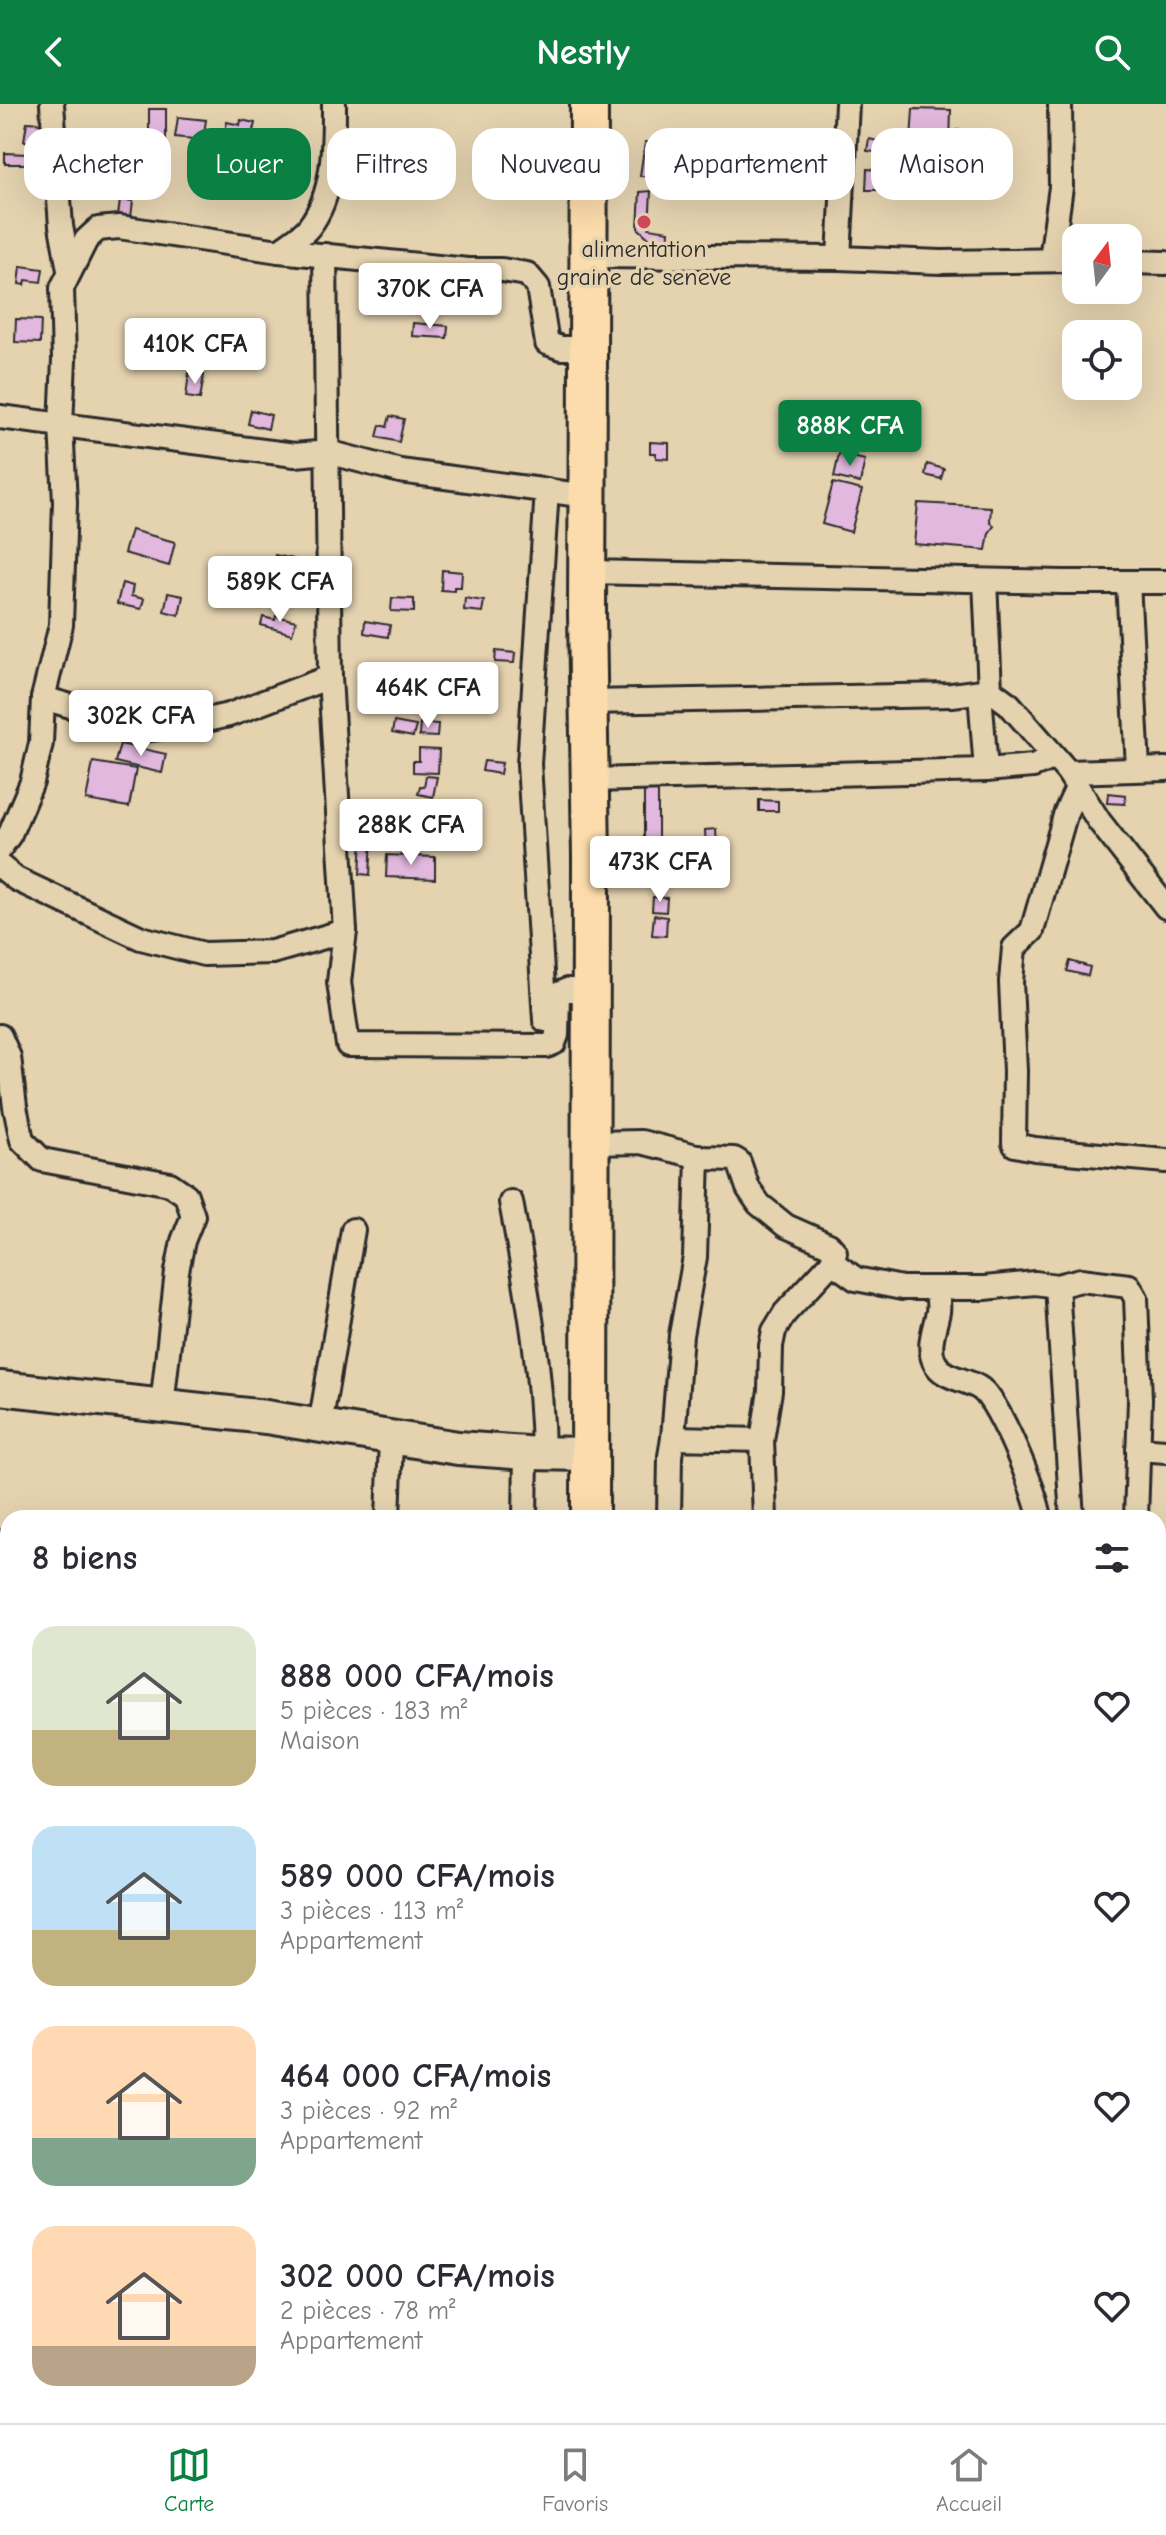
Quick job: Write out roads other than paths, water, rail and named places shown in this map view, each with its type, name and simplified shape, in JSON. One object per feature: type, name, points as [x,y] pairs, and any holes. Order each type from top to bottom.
[{"type":"main road","points":[[589,104],[590,1510]]},
{"type":"street","points":[[52,104],[61,226],[69,270]]},
{"type":"street","points":[[279,251],[309,227],[322,203],[333,149],[334,104]]},
{"type":"street","points":[[839,258],[847,104]]},
{"type":"street","points":[[1051,259],[1061,187],[1060,104]]},
{"type":"street","points":[[0,848],[10,834],[32,782],[41,743],[43,698],[61,625],[65,502],[61,425],[64,360],[62,288],[86,240],[98,229],[119,227],[279,251],[527,274],[538,287],[547,343],[561,348],[588,348]]},
{"type":"street","points":[[325,255],[330,677],[345,931],[339,982],[348,1045],[547,1046],[554,1043],[557,1035],[558,994],[567,990],[591,990]]},
{"type":"street","points":[[589,256],[941,262],[1062,259]]},
{"type":"street","points":[[1142,262],[1166,263]]},
{"type":"street","points":[[0,417],[295,455],[328,452],[400,471],[587,496]]},
{"type":"street","points":[[547,490],[529,764],[547,1046]]},
{"type":"street","points":[[588,572],[1166,582]]},
{"type":"street","points":[[985,581],[986,770]]},
{"type":"street","points":[[1128,582],[1138,768]]},
{"type":"street","points":[[43,698],[150,729],[229,715],[330,677]]},
{"type":"street","points":[[588,702],[985,692],[1009,704],[1066,772],[1099,821],[1166,907]]},
{"type":"street","points":[[590,780],[986,770],[1033,766],[1066,772],[1166,769]]},
{"type":"street","points":[[1066,772],[1066,812],[1032,931],[1014,948],[1011,973],[1014,1143],[1035,1149],[1166,1161]]},
{"type":"street","points":[[0,866],[16,879],[141,938],[204,954],[272,952],[345,931]]},
{"type":"street","points":[[0,1036],[9,1057],[7,1105],[22,1140],[42,1160],[170,1184],[186,1195],[193,1216],[183,1241],[177,1271],[162,1406]]},
{"type":"street","points":[[592,1143],[641,1142],[698,1156],[728,1157],[739,1162],[748,1188],[759,1204],[786,1226],[829,1245],[835,1252],[832,1262],[785,1313],[774,1331],[770,1391],[762,1440],[765,1510]]},
{"type":"street","points":[[669,1510],[670,1456],[681,1335],[695,1257],[698,1156]]},
{"type":"street","points":[[511,1202],[542,1402],[526,1510]]},
{"type":"street","points":[[320,1426],[353,1230]]},
{"type":"street","points":[[832,1262],[849,1275],[866,1282],[902,1288],[985,1288],[1035,1283],[1057,1286],[1081,1280],[1125,1285],[1135,1294],[1140,1400],[1136,1510]]},
{"type":"street","points":[[1057,1286],[1071,1510]]},
{"type":"street","points":[[936,1288],[938,1310],[931,1351],[933,1360],[939,1369],[958,1381],[979,1387],[996,1408],[1035,1492],[1038,1510]]},
{"type":"street","points":[[0,1388],[363,1431],[391,1439],[534,1453],[591,1454]]},
{"type":"street","points":[[673,1438],[762,1440]]},
{"type":"street","points":[[388,1510],[391,1439]]},
{"type":"street","points":[[1138,1449],[1166,1451]]},
{"type":"place","name":"alimentation graine de seneve","points":[[644,222]]}]
